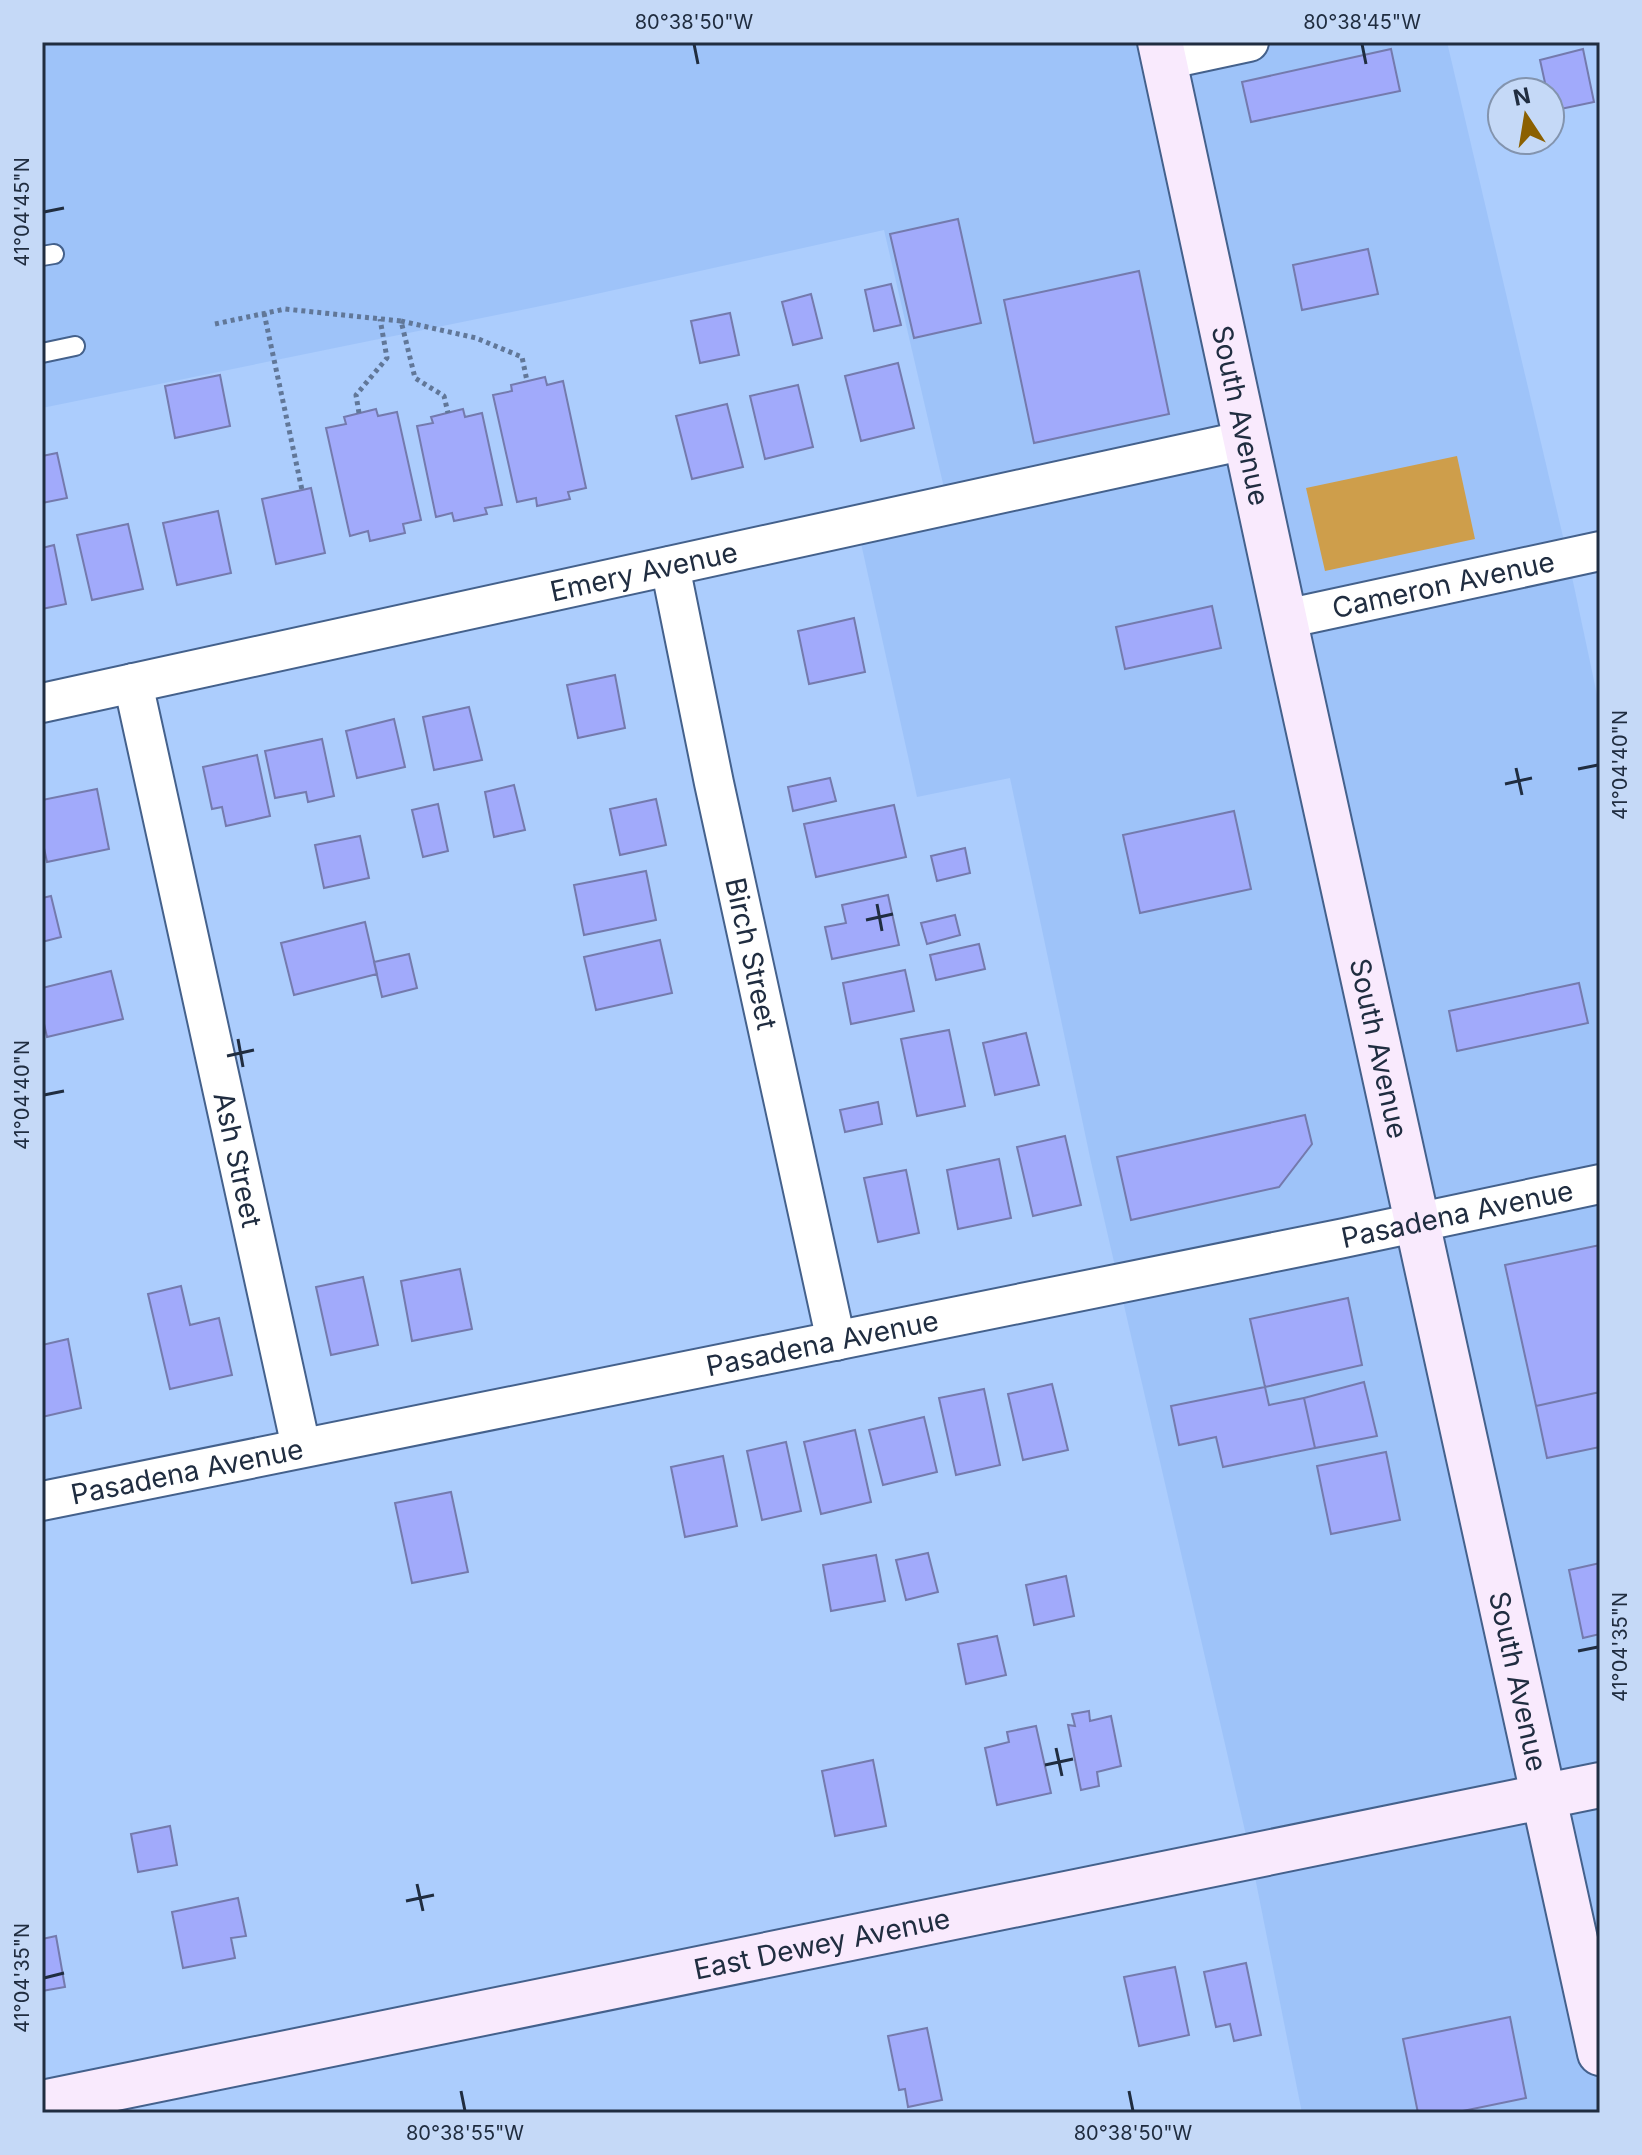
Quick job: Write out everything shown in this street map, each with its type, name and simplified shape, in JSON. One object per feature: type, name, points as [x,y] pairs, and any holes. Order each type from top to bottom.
[{"type":"main road","name":"South Avenue","points":[[1162,51],[1600,2053]]},
{"type":"main road","name":"East Dewey Avenue","points":[[42,2103],[1600,1785]]},
{"type":"street","points":[[1162,51],[1249,42]]},
{"type":"street","name":"Emery Avenue","points":[[42,703],[1246,440]]},
{"type":"street","name":"Cameron Avenue","points":[[1285,619],[1600,551]]},
{"type":"street","name":"Birch Street","points":[[670,566],[714,783],[836,1341]]},
{"type":"street","name":"Ash Street","points":[[133,683],[301,1447]]},
{"type":"street","name":"Pasadena Avenue","points":[[42,1501],[1600,1184]]},
{"type":"lane","points":[[42,353],[75,346]]},
{"type":"path","points":[[215,324],[285,309],[401,321],[476,338],[522,357],[527,381]]},
{"type":"path","points":[[264,313],[302,490]]},
{"type":"path","points":[[359,413],[356,395],[387,358],[380,318]]},
{"type":"path","points":[[401,321],[415,378],[444,396],[448,413]]},
{"type":"shaded area","points":[[42,42],[1447,42],[1568,558],[1600,709],[1600,2113],[1302,2113],[1251,1857],[1091,1162],[1010,778],[917,797],[857,525],[948,505],[884,230],[560,302],[42,408]]},
{"type":"shaded area","points":[[1457,456],[1475,539],[1325,571],[1306,488]]},
{"type":"building","points":[[1391,49],[1400,91],[1251,122],[1242,82]]},
{"type":"building","points":[[1583,49],[1594,102],[1566,108],[1566,76],[1544,76],[1540,60]]},
{"type":"building","points":[[958,219],[981,323],[914,338],[890,234]]},
{"type":"building","points":[[1368,249],[1378,294],[1302,310],[1293,265]]},
{"type":"building","points":[[1139,271],[1169,414],[1034,443],[1004,300]]},
{"type":"building","points":[[891,284],[901,325],[874,331],[865,290]]},
{"type":"building","points":[[811,294],[822,338],[793,345],[782,302]]},
{"type":"building","points":[[730,313],[739,355],[700,363],[691,321]]},
{"type":"building","points":[[898,363],[914,428],[861,441],[845,376]]},
{"type":"building","points":[[220,375],[230,426],[175,438],[165,386]]},
{"type":"building","points":[[545,377],[547,385],[563,381],[586,488],[568,492],[570,499],[537,506],[536,498],[517,502],[493,395],[512,391],[511,385]]},
{"type":"building","points":[[798,385],[813,447],[765,459],[750,396]]},
{"type":"building","points":[[727,404],[743,467],[692,479],[676,416]]},
{"type":"building","points":[[376,409],[378,416],[397,412],[421,520],[403,524],[405,533],[370,541],[368,531],[350,536],[326,428],[346,424],[344,417]]},
{"type":"building","points":[[463,409],[465,417],[482,413],[502,505],[485,508],[487,514],[454,521],[452,513],[436,517],[417,426],[433,423],[431,417]]},
{"type":"building","points":[[57,453],[67,498],[42,503],[42,456]]},
{"type":"building","points":[[311,488],[325,553],[276,564],[262,499]]},
{"type":"building","points":[[218,511],[231,573],[177,585],[163,523]]},
{"type":"building","points":[[128,524],[143,589],[92,600],[77,535]]},
{"type":"building","points":[[54,545],[66,604],[42,609],[42,548]]},
{"type":"building","points":[[1212,606],[1221,648],[1125,669],[1116,627]]},
{"type":"building","points":[[854,618],[865,672],[809,684],[798,631]]},
{"type":"building","points":[[615,675],[625,728],[578,738],[567,685]]},
{"type":"building","points":[[469,707],[482,760],[434,770],[423,717]]},
{"type":"building","points":[[394,719],[405,767],[357,778],[346,731]]},
{"type":"building","points":[[322,739],[334,796],[308,802],[306,792],[275,798],[265,751]]},
{"type":"building","points":[[257,755],[270,816],[226,826],[222,807],[212,809],[203,767]]},
{"type":"building","points":[[830,778],[836,801],[793,811],[788,787]]},
{"type":"building","points":[[514,785],[525,830],[494,837],[485,792]]},
{"type":"building","points":[[97,789],[109,849],[47,862],[42,839],[42,800]]},
{"type":"building","points":[[656,799],[666,845],[620,855],[610,809]]},
{"type":"building","points":[[438,804],[448,851],[423,857],[412,810]]},
{"type":"building","points":[[894,805],[906,857],[816,877],[804,824]]},
{"type":"building","points":[[1234,811],[1251,889],[1140,913],[1123,835]]},
{"type":"building","points":[[360,836],[369,878],[324,888],[315,845]]},
{"type":"building","points":[[965,848],[970,873],[937,881],[931,856]]},
{"type":"building","points":[[646,871],[656,920],[584,935],[574,885]]},
{"type":"building","points":[[888,895],[899,945],[832,959],[825,927],[846,923],[842,905]]},
{"type":"building","points":[[51,896],[61,937],[42,942],[42,898]]},
{"type":"building","points":[[955,915],[960,935],[927,944],[921,923]]},
{"type":"building","points":[[365,922],[377,974],[294,995],[281,943]]},
{"type":"building","points":[[660,940],[672,993],[596,1010],[584,957]]},
{"type":"building","points":[[979,944],[985,969],[936,980],[930,955]]},
{"type":"building","points":[[409,954],[417,988],[382,997],[374,962]]},
{"type":"building","points":[[905,970],[914,1011],[851,1024],[843,983]]},
{"type":"building","points":[[111,971],[123,1019],[47,1037],[42,1015],[42,988]]},
{"type":"building","points":[[1579,983],[1588,1023],[1457,1051],[1449,1011]]},
{"type":"building","points":[[949,1030],[965,1106],[917,1116],[901,1039]]},
{"type":"building","points":[[1026,1033],[1039,1085],[995,1095],[983,1043]]},
{"type":"building","points":[[878,1102],[882,1124],[845,1132],[840,1110]]},
{"type":"building","points":[[1305,1115],[1312,1144],[1279,1187],[1131,1220],[1117,1157]]},
{"type":"building","points":[[1065,1136],[1081,1205],[1033,1216],[1017,1147]]},
{"type":"building","points":[[999,1159],[1011,1218],[958,1229],[947,1170]]},
{"type":"building","points":[[906,1170],[919,1233],[878,1242],[864,1178]]},
{"type":"building","points":[[1600,1245],[1600,1392],[1536,1406],[1505,1265]]},
{"type":"building","points":[[460,1269],[472,1329],[412,1341],[401,1281]]},
{"type":"building","points":[[363,1277],[378,1345],[331,1355],[316,1287]]},
{"type":"building","points":[[181,1286],[190,1325],[219,1318],[232,1375],[170,1389],[148,1294]]},
{"type":"building","points":[[1348,1298],[1362,1365],[1265,1387],[1250,1319]]},
{"type":"building","points":[[68,1339],[81,1408],[42,1417],[42,1345]]},
{"type":"building","points":[[1364,1382],[1377,1436],[1315,1448],[1304,1398]]},
{"type":"building","points":[[1052,1384],[1068,1450],[1023,1460],[1008,1394]]},
{"type":"building","points":[[1265,1387],[1269,1405],[1304,1398],[1315,1448],[1223,1467],[1216,1437],[1179,1445],[1171,1406]]},
{"type":"building","points":[[984,1389],[1000,1465],[956,1475],[939,1398]]},
{"type":"building","points":[[1600,1392],[1600,1447],[1547,1458],[1536,1406]]},
{"type":"building","points":[[924,1417],[937,1472],[883,1485],[869,1430]]},
{"type":"building","points":[[855,1430],[871,1502],[821,1514],[804,1442]]},
{"type":"building","points":[[786,1442],[801,1511],[762,1520],[747,1451]]},
{"type":"building","points":[[1386,1452],[1400,1520],[1331,1534],[1317,1466]]},
{"type":"building","points":[[723,1456],[737,1526],[685,1537],[671,1467]]},
{"type":"building","points":[[451,1492],[468,1572],[412,1583],[395,1503]]},
{"type":"building","points":[[928,1553],[938,1592],[906,1600],[896,1560]]},
{"type":"building","points":[[876,1555],[885,1601],[831,1611],[823,1565]]},
{"type":"building","points":[[1600,1563],[1600,1634],[1583,1638],[1569,1570]]},
{"type":"building","points":[[1066,1576],[1074,1616],[1034,1625],[1026,1585]]},
{"type":"building","points":[[997,1636],[1006,1675],[966,1684],[958,1644]]},
{"type":"building","points":[[1089,1711],[1090,1721],[1111,1716],[1121,1766],[1097,1772],[1099,1786],[1081,1790],[1068,1725],[1075,1726],[1072,1714]]},
{"type":"building","points":[[1036,1726],[1051,1793],[997,1805],[985,1748],[1009,1742],[1007,1732]]},
{"type":"building","points":[[873,1760],[886,1826],[835,1836],[822,1771]]},
{"type":"building","points":[[170,1826],[177,1865],[138,1872],[131,1834]]},
{"type":"building","points":[[238,1898],[246,1936],[231,1938],[235,1958],[183,1968],[172,1912]]},
{"type":"building","points":[[56,1936],[65,1987],[42,1991],[42,1939]]},
{"type":"building","points":[[1246,1963],[1261,2035],[1234,2041],[1230,2024],[1216,2027],[1204,1972]]},
{"type":"building","points":[[1175,1967],[1189,2035],[1139,2046],[1124,1977]]},
{"type":"building","points":[[1510,2017],[1526,2098],[1453,2113],[1418,2113],[1403,2039]]},
{"type":"building","points":[[927,2028],[942,2100],[908,2107],[905,2089],[899,2090],[888,2036]]}]
